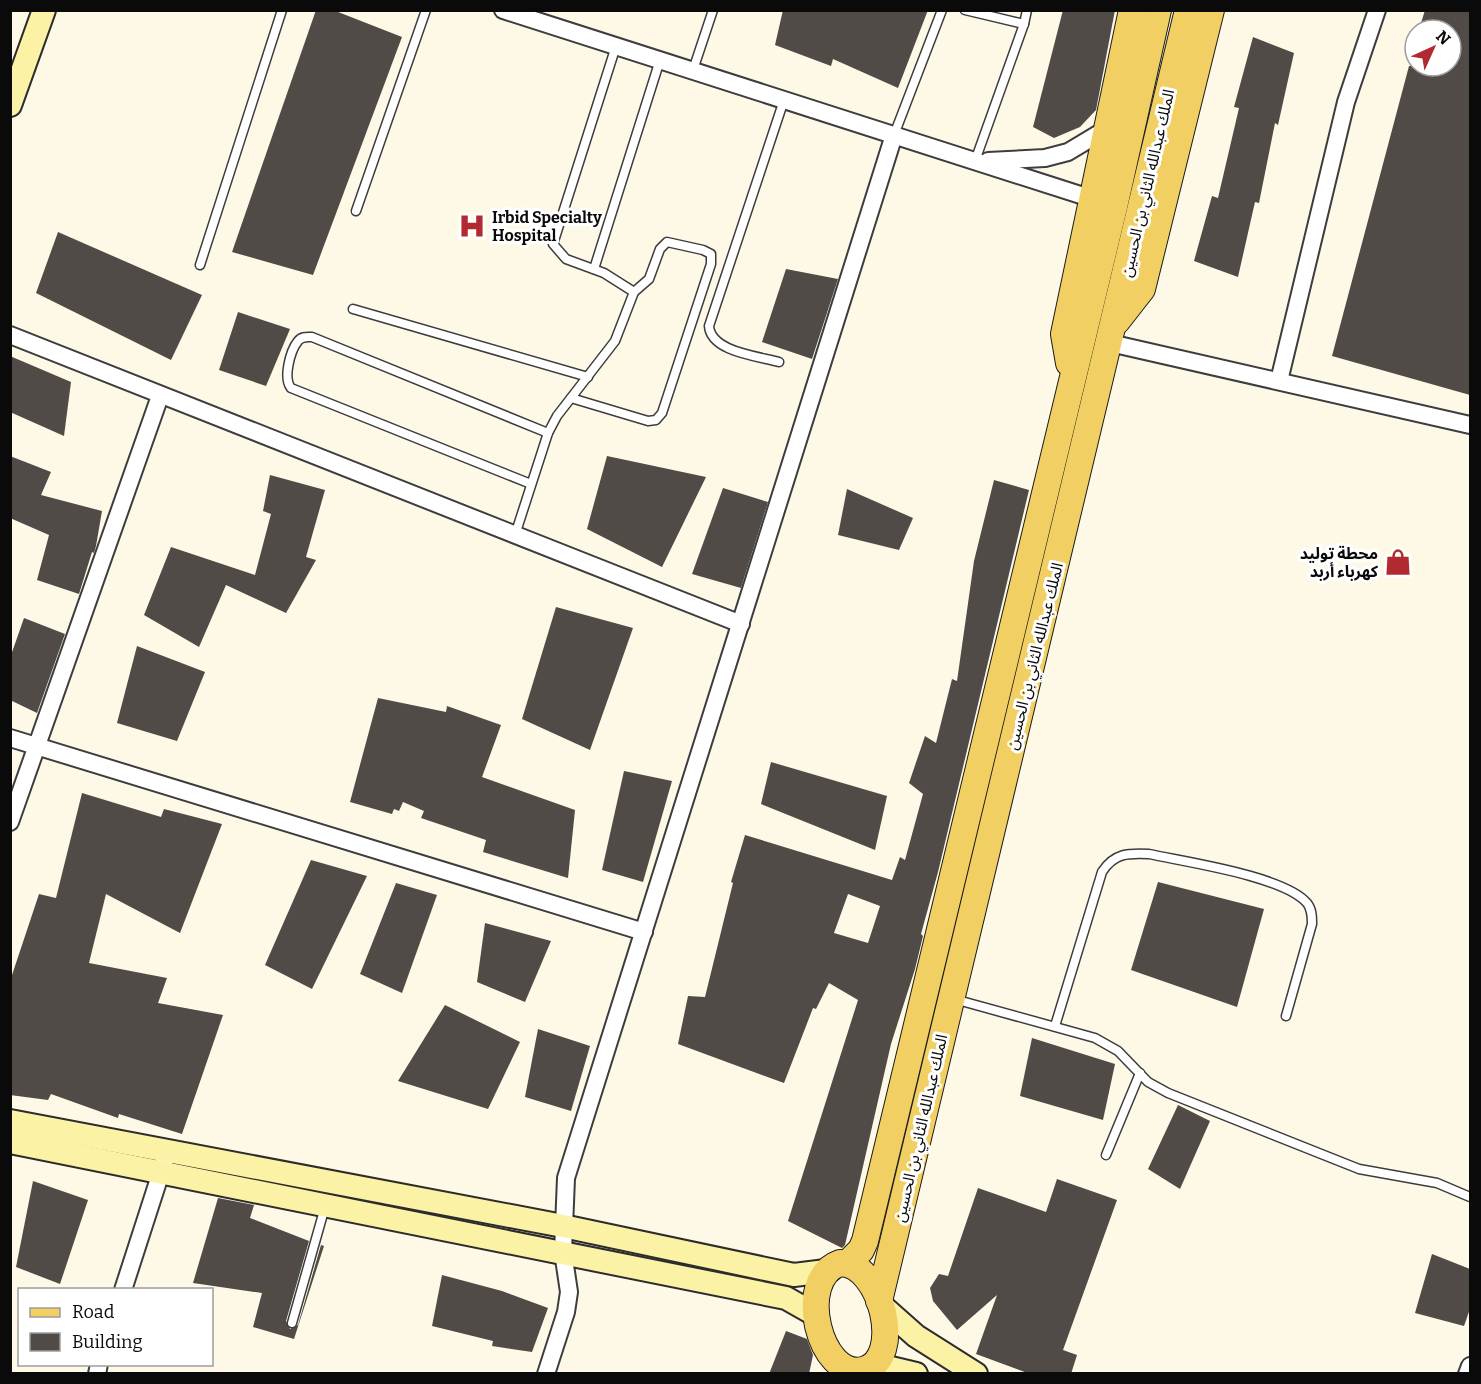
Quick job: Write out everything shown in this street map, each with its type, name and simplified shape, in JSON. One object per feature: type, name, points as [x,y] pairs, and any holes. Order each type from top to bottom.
[{"type":"main road","points":[[1072,374],[1065,351],[1064,334],[1132,10]]},
{"type":"main road","name":"الملك عبدالله الثاني بن الحسين","points":[[837,1267],[861,1250],[865,1241],[1114,207],[1158,10]]},
{"type":"main road","name":"الملك عبدالله الثاني بن الحسين","points":[[880,1303],[950,998],[1188,10]]},
{"type":"main road","points":[[1111,334],[1142,289],[1211,10]]},
{"type":"main road","points":[[856,1266],[870,1282],[880,1303],[884,1344],[861,1369],[844,1367],[826,1361],[816,1315],[818,1290],[837,1267],[856,1266]]},
{"type":"street","points":[[10,105],[44,10]]},
{"type":"street","points":[[503,10],[546,17],[616,46],[1093,199]]},
{"type":"street","points":[[1279,381],[1346,102],[1377,10]]},
{"type":"street","points":[[975,161],[1018,160],[1068,152],[1108,128]]},
{"type":"street","points":[[546,1374],[566,1312],[569,1292],[563,1252],[566,1178],[894,135]]},
{"type":"street","points":[[1111,334],[1279,381],[1470,425]]},
{"type":"street","points":[[10,335],[741,624]]},
{"type":"street","points":[[10,822],[160,396]]},
{"type":"street","points":[[10,738],[644,932]]},
{"type":"street","points":[[10,1121],[563,1226],[794,1275],[837,1267]]},
{"type":"street","points":[[10,1143],[326,1204],[786,1298],[816,1315]]},
{"type":"street","points":[[124,1288],[169,1151]]},
{"type":"street","points":[[880,1303],[916,1336],[976,1374]]},
{"type":"street","points":[[1467,1374],[1470,1366]]},
{"type":"street","points":[[861,1369],[916,1374]]},
{"type":"lane","points":[[200,265],[282,10]]},
{"type":"lane","points":[[356,212],[426,10]]},
{"type":"lane","points":[[693,70],[713,10]]},
{"type":"lane","points":[[894,135],[942,10]]},
{"type":"lane","points":[[965,10],[1024,24]]},
{"type":"lane","points":[[975,161],[1027,10]]},
{"type":"lane","points":[[616,46],[553,244],[566,259],[594,269],[634,292]]},
{"type":"lane","points":[[594,269],[660,60]]},
{"type":"lane","points":[[779,362],[722,345],[712,337],[709,326],[784,100]]},
{"type":"lane","points":[[515,535],[548,433],[571,398],[615,341],[634,292],[649,279],[660,249],[667,242],[711,254],[711,264],[662,413],[656,420],[648,421],[571,398]]},
{"type":"lane","points":[[353,309],[588,377]]},
{"type":"lane","points":[[531,484],[295,391],[286,380],[297,342],[302,338],[312,337],[548,433]]},
{"type":"lane","points":[[1055,1026],[1102,872],[1109,862],[1119,855],[1132,853],[1149,854],[1272,882],[1307,903],[1311,909],[1312,924],[1286,1016]]},
{"type":"lane","points":[[950,998],[1055,1026],[1107,1044],[1148,1082],[1168,1093],[1359,1169],[1437,1183],[1470,1197]]},
{"type":"lane","points":[[1106,1155],[1140,1073]]},
{"type":"lane","points":[[292,1323],[326,1204]]},
{"type":"building","points":[[316,10],[333,10],[402,37],[313,275],[232,252]]},
{"type":"building","points":[[783,10],[928,10],[898,88],[833,59],[831,66],[775,45]]},
{"type":"building","points":[[1063,10],[1115,10],[1096,110],[1080,127],[1054,138],[1033,127]]},
{"type":"building","points":[[1425,10],[1470,10],[1470,395],[1332,356],[1406,78],[1463,78],[1463,18],[1423,18]]},
{"type":"building","points":[[1253,37],[1294,53],[1278,125],[1275,123],[1259,203],[1255,202],[1238,277],[1194,261],[1212,196],[1218,198],[1239,108],[1234,107]]},
{"type":"building","points":[[58,232],[202,295],[171,360],[36,293]]},
{"type":"building","points":[[786,269],[838,279],[812,359],[762,342]]},
{"type":"building","points":[[238,312],[290,329],[266,386],[219,370]]},
{"type":"building","points":[[10,356],[71,382],[64,436],[10,412]]},
{"type":"building","points":[[10,456],[51,472],[41,495],[102,511],[96,546],[79,594],[37,580],[49,535],[10,518]]},
{"type":"building","points":[[607,456],[706,477],[662,567],[587,529]]},
{"type":"building","points":[[270,475],[325,490],[306,557],[316,560],[286,613],[226,585],[199,647],[144,615],[171,547],[255,575],[271,514],[263,511]]},
{"type":"building","points":[[994,480],[1029,490],[938,872],[921,934],[923,936],[915,969],[891,1044],[845,1245],[842,1248],[788,1221],[858,1000],[829,983],[816,1009],[813,1008],[784,1083],[678,1044],[688,996],[705,997],[733,883],[731,882],[745,835],[892,880],[900,857],[905,860],[923,794],[909,783],[925,736],[936,743],[952,679],[957,681],[974,561]],"holes":[[[848,894],[880,906],[868,943],[834,933]]]},
{"type":"building","points":[[723,488],[768,502],[741,588],[692,574]]},
{"type":"building","points":[[847,489],[913,518],[899,550],[838,535]]},
{"type":"building","points":[[556,607],[633,628],[590,750],[522,719]]},
{"type":"building","points":[[24,618],[65,634],[37,713],[10,700],[10,658]]},
{"type":"building","points":[[137,646],[205,672],[177,741],[117,723]]},
{"type":"building","points":[[378,698],[446,712],[447,706],[501,725],[482,777],[575,810],[568,878],[483,852],[486,840],[421,818],[424,811],[403,802],[399,811],[394,809],[392,814],[350,802]]},
{"type":"building","points":[[771,762],[887,796],[875,850],[761,804]]},
{"type":"building","points":[[624,771],[672,781],[643,882],[602,870]]},
{"type":"building","points":[[82,793],[161,817],[164,809],[222,824],[180,933],[106,894],[89,963],[167,978],[158,1003],[223,1015],[182,1134],[119,1114],[118,1118],[51,1094],[48,1100],[10,1095],[10,981],[39,894],[56,898]]},
{"type":"building","points":[[311,860],[367,876],[312,989],[265,965]]},
{"type":"building","points":[[1158,882],[1264,909],[1237,1007],[1131,970]]},
{"type":"building","points":[[396,883],[437,895],[402,993],[360,974]]},
{"type":"building","points":[[485,923],[551,941],[525,1002],[477,982]]},
{"type":"building","points":[[445,1005],[520,1042],[488,1109],[398,1081]]},
{"type":"building","points":[[538,1029],[590,1046],[571,1111],[525,1097]]},
{"type":"building","points":[[1032,1038],[1115,1064],[1103,1120],[1020,1096]]},
{"type":"building","points":[[1178,1105],[1210,1121],[1180,1189],[1148,1169]]},
{"type":"building","points":[[1057,1179],[1117,1200],[1063,1350],[1077,1355],[1071,1374],[1030,1374],[976,1354],[997,1295],[957,1330],[933,1301],[930,1288],[939,1274],[948,1276],[978,1188],[1046,1212]]},
{"type":"building","points":[[33,1181],[88,1200],[60,1284],[16,1267]]},
{"type":"building","points":[[218,1198],[254,1205],[250,1218],[309,1241],[286,1321],[290,1329],[298,1325],[321,1245],[324,1246],[294,1339],[253,1327],[262,1293],[193,1283]]},
{"type":"building","points":[[1432,1254],[1470,1269],[1470,1309],[1464,1326],[1415,1313]]},
{"type":"building","points":[[442,1275],[502,1291],[548,1308],[532,1352],[492,1346],[493,1341],[432,1326]]},
{"type":"building","points":[[786,1331],[807,1339],[813,1355],[809,1374],[769,1374]]},
{"type":"place","name":"Irbid Specialty Hospital","points":[[472,226]]},
{"type":"place","name":"محطة توليد كهرباء أربد","points":[[1398,562]]}]
